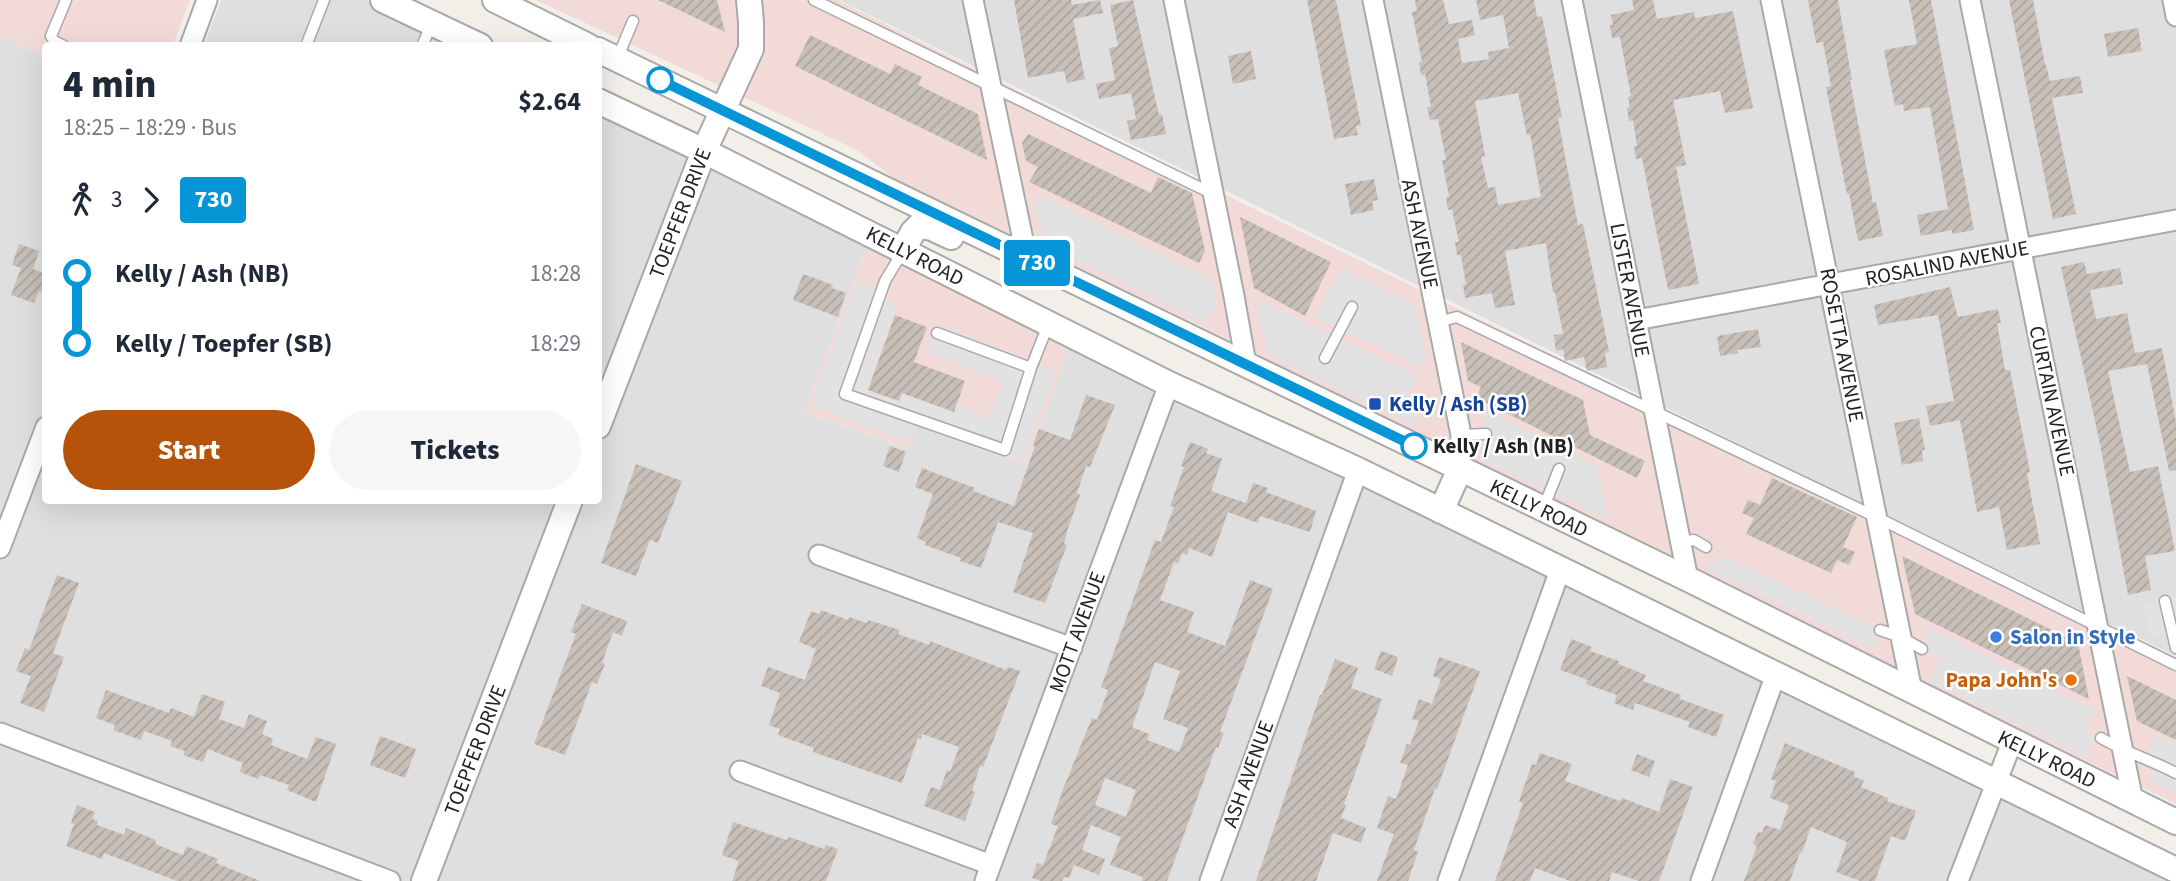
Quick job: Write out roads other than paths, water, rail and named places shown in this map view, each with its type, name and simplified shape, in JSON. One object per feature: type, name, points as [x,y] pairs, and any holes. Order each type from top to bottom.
[{"type":"street","points":[[191,42],[207,0]]},
{"type":"street","points":[[383,0],[427,34],[462,42]]},
{"type":"street","points":[[495,0],[581,42]]},
{"type":"street","name":"TOEPFER DRIVE","points":[[602,416],[704,151],[751,49],[748,0]]},
{"type":"street","points":[[903,250],[913,232],[919,226],[925,226],[993,257],[1020,256],[973,0]]},
{"type":"street","points":[[1174,0],[1246,364]]},
{"type":"street","name":"ASH AVENUE","points":[[1373,0],[1461,435],[1460,469]]},
{"type":"street","name":"LISTER AVENUE","points":[[1572,0],[1688,579]]},
{"type":"street","name":"ROSETTA AVENUE","points":[[1771,0],[1912,691]]},
{"type":"street","name":"CURTAIN AVENUE","points":[[1970,0],[2133,801]]},
{"type":"street","points":[[2173,0],[2176,16]]},
{"type":"street","name":"KELLY ROAD","points":[[608,55],[1688,579],[2176,822]]},
{"type":"street","name":"KELLY ROAD","points":[[602,104],[704,151],[1168,384],[1357,470],[2176,870]]},
{"type":"street","name":"ROSALIND AVENUE","points":[[1636,320],[2176,220]]},
{"type":"street","name":"MOTT AVENUE","points":[[988,873],[1168,384]]},
{"type":"street","points":[[0,548],[42,438]]},
{"type":"street","points":[[1441,511],[1460,469]]},
{"type":"street","name":"ASH AVENUE","points":[[1210,881],[1357,470]]},
{"type":"street","name":"TOEPFER DRIVE","points":[[424,881],[568,504]]},
{"type":"street","points":[[819,555],[1072,648]]},
{"type":"street","points":[[1448,881],[1560,570]]},
{"type":"street","points":[[1701,881],[1776,674]]},
{"type":"street","points":[[0,733],[390,881]]},
{"type":"street","points":[[1958,881],[2012,742]]},
{"type":"street","points":[[740,771],[988,873]]},
{"type":"lane","points":[[56,42],[51,36],[66,0]]},
{"type":"lane","points":[[308,42],[324,0]]},
{"type":"lane","points":[[814,0],[1213,194]]},
{"type":"lane","points":[[608,55],[633,21]]},
{"type":"lane","points":[[903,250],[885,281],[845,394],[1005,450],[1048,323]]},
{"type":"lane","points":[[1325,358],[1352,307]]},
{"type":"lane","points":[[1438,322],[1457,317],[1876,517],[2176,665]]},
{"type":"lane","points":[[937,333],[1031,368]]},
{"type":"lane","points":[[1461,435],[1486,434]]},
{"type":"lane","points":[[1543,510],[1559,469]]},
{"type":"lane","points":[[1681,542],[1694,540],[1706,547]]},
{"type":"lane","points":[[2165,601],[2176,648]]},
{"type":"lane","points":[[1880,630],[1901,636],[1922,649]]},
{"type":"lane","points":[[2101,738],[2176,773]]},
{"type":"place","name":"Kelly / Ash (SB)","points":[[1375,404]]},
{"type":"place","name":"Kelly / Ash (NB)","points":[[1414,446]]},
{"type":"place","name":"Salon in Style","points":[[1996,637]]},
{"type":"place","name":"Papa John's","points":[[2071,680]]}]
